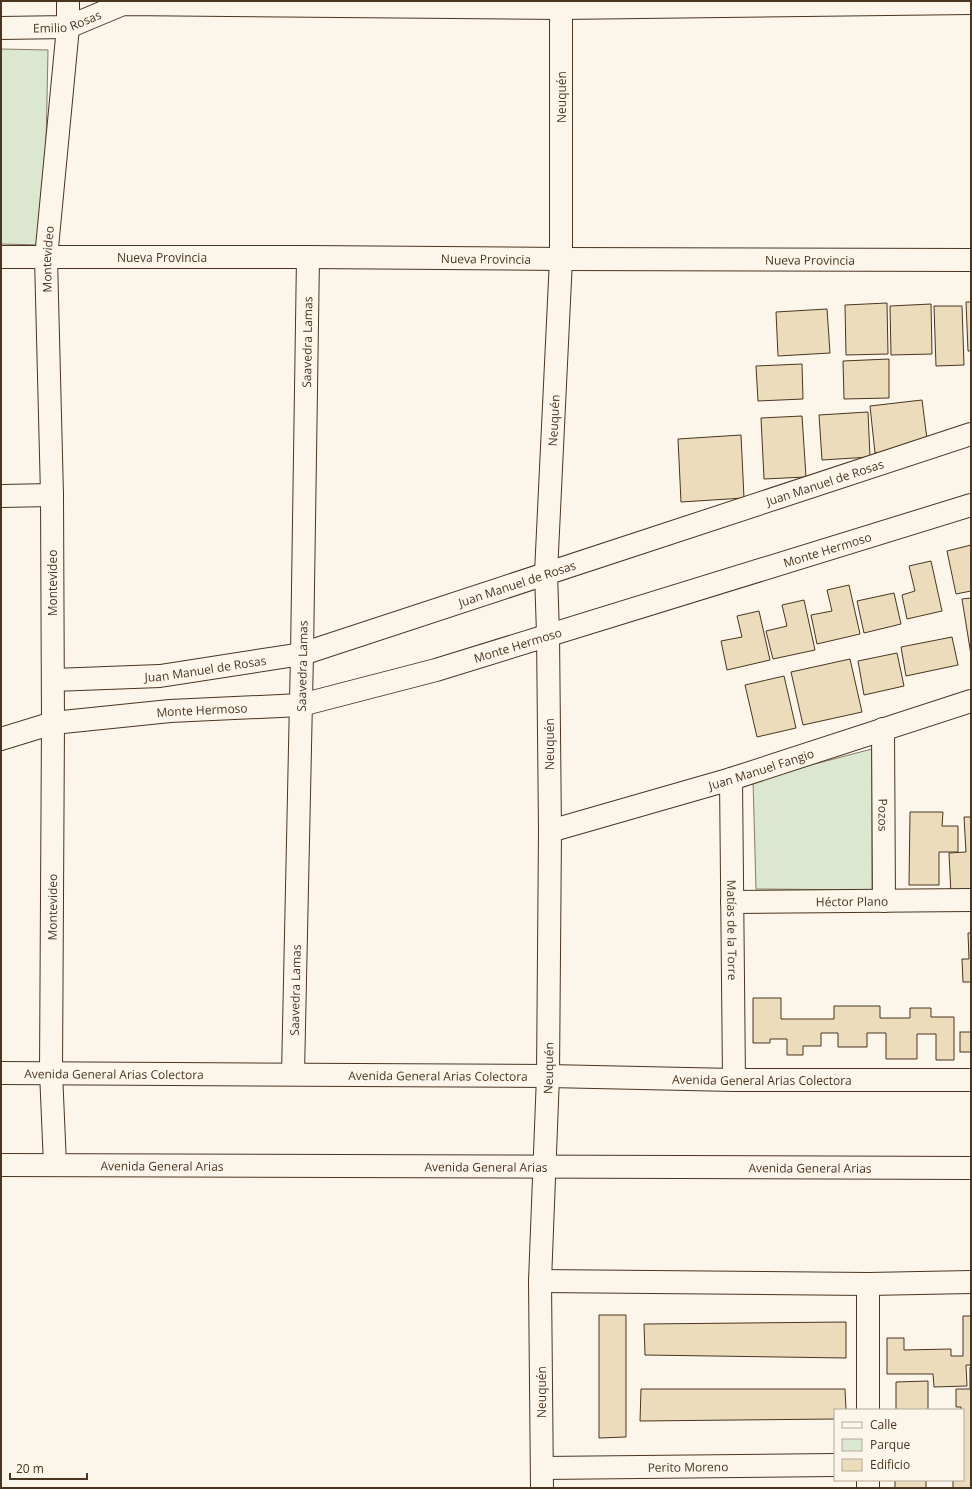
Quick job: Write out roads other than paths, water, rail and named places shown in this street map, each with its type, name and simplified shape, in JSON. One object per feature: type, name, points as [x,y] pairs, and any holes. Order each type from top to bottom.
[{"type":"street","name":"Montevideo","points":[[56,1165],[51,1072],[53,723],[52,495],[46,258],[68,27],[68,1]]},
{"type":"street","name":"Emilio Rosas","points":[[1,28],[68,27],[123,4],[971,4]]},
{"type":"street","name":"Neuquén","points":[[542,1478],[540,1281],[548,1076],[550,831],[546,573],[561,259],[561,4]]},
{"type":"street","name":"Nueva Provincia","points":[[1,257],[971,260]]},
{"type":"street","name":"Saavedra Lamas","points":[[293,1074],[302,654],[308,257]]},
{"type":"street","name":"Juan Manuel de Rosas","points":[[53,680],[160,676],[302,654],[971,434]]},
{"type":"street","points":[[1,496],[52,495]]},
{"type":"street","name":"Monte Hermoso","points":[[53,723],[170,711],[301,705],[436,670],[548,634],[971,505]]},
{"type":"street","name":"Juan Manuel Fangio","points":[[550,831],[731,779],[971,701]]},
{"type":"street","points":[[1,739],[53,723]]},
{"type":"street","name":"Pozos","points":[[883,729],[884,901]]},
{"type":"street","name":"Matías de la Torre","points":[[731,779],[734,1080]]},
{"type":"street","name":"Héctor Plano","points":[[732,902],[971,900]]},
{"type":"street","name":"Avenida General Arias Colectora","points":[[1,1073],[51,1072],[548,1076],[734,1080],[971,1080]]},
{"type":"street","name":"Avenida General Arias","points":[[1,1165],[971,1168]]},
{"type":"street","points":[[540,1281],[868,1284],[971,1282]]},
{"type":"street","points":[[868,1284],[868,1409]]},
{"type":"street","name":"Perito Moreno","points":[[542,1478],[834,1465]]}]
